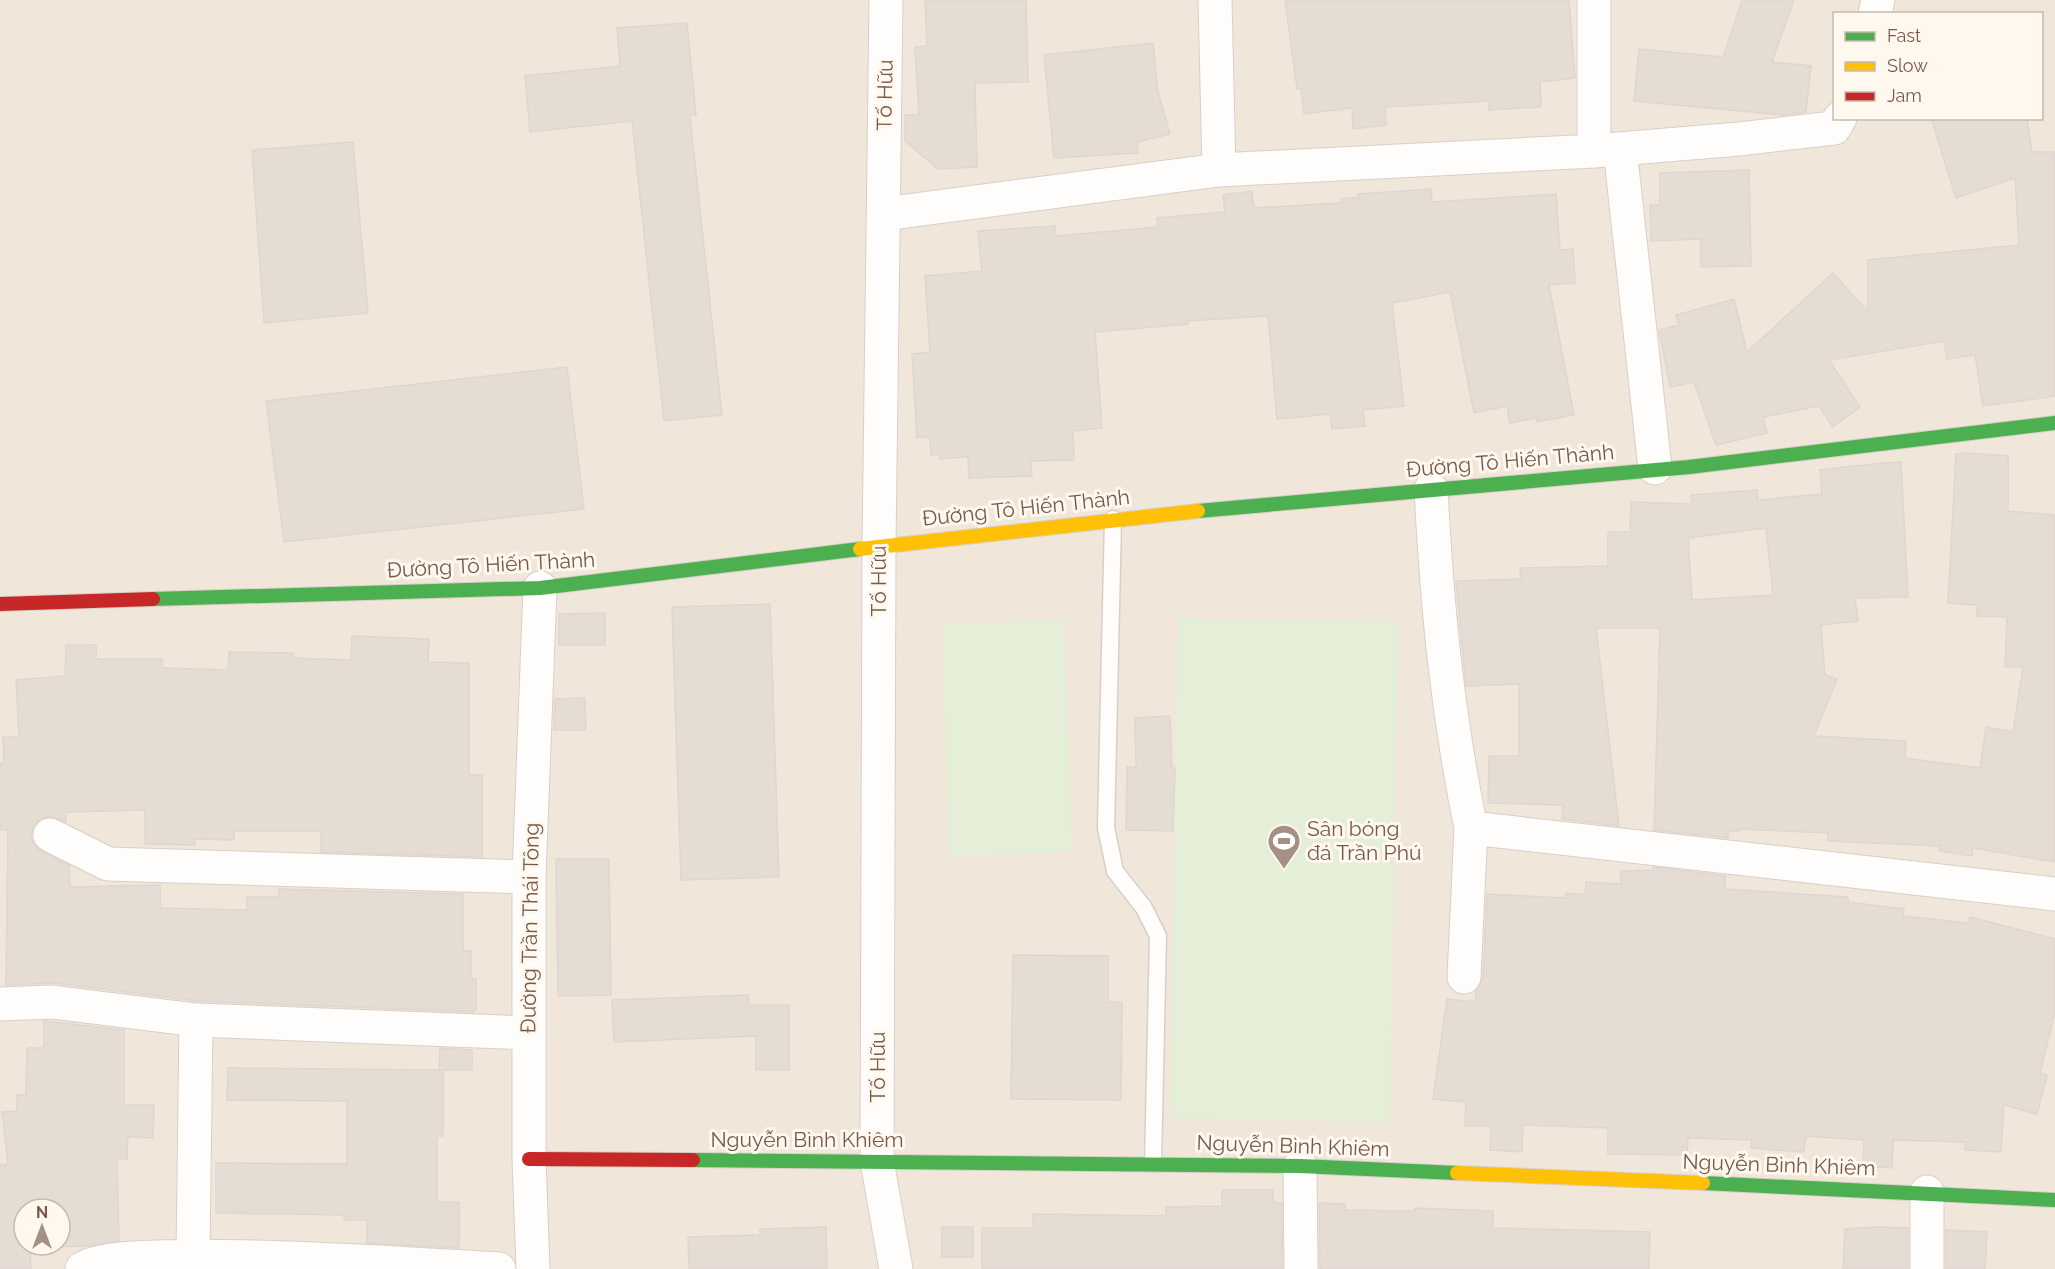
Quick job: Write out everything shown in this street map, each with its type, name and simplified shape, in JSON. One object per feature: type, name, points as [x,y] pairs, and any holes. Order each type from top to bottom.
[{"type":"street","name":"Tố Hữu","points":[[886,0],[879,546],[877,1161],[896,1269]]},
{"type":"street","points":[[1215,0],[1220,170]]},
{"type":"street","points":[[1594,0],[1607,150],[1655,468]]},
{"type":"street","points":[[884,214],[1220,170],[1607,150],[1834,128],[1839,120]]},
{"type":"street","name":"Đường Tô Hiến Thành","points":[[0,604],[540,588],[1113,519],[1655,468],[1689,467],[2055,423]]},
{"type":"street","points":[[1431,489],[1437,609],[1445,682],[1471,828],[1464,977]]},
{"type":"street","name":"Đường Trần Thái Tông","points":[[534,1269],[529,1159],[529,876],[540,588]]},
{"type":"street","points":[[1471,828],[2055,894]]},
{"type":"street","points":[[50,835],[108,864],[529,876]]},
{"type":"street","points":[[0,1004],[52,1002],[196,1020],[529,1033]]},
{"type":"street","points":[[193,1255],[196,1020]]},
{"type":"street","name":"Nguyễn Bình Khiêm","points":[[529,1159],[1153,1162],[1927,1192],[2055,1200]]},
{"type":"street","points":[[1300,1166],[1301,1269]]},
{"type":"street","points":[[1927,1192],[1927,1269]]},
{"type":"street","points":[[81,1269],[101,1260],[193,1255],[499,1269]]},
{"type":"lane","points":[[1113,519],[1106,828],[1115,871],[1143,908],[1158,936],[1153,1162]]},
{"type":"shaded area","points":[[0,0],[2055,0],[2055,1269],[0,1269]]},
{"type":"green space","name":"Sân bóng đá Trần Phú","points":[[1178,618],[1398,622],[1390,1122],[1170,1118]]},
{"type":"green space","points":[[1064,620],[1072,852],[949,856],[942,624]]},
{"type":"building","points":[[925,0],[1026,0],[1028,82],[975,83],[977,167],[938,169],[905,141],[905,115],[919,115],[915,47],[927,46]]},
{"type":"building","points":[[1285,0],[1569,0],[1575,78],[1540,82],[1541,107],[1489,110],[1489,101],[1385,107],[1386,125],[1353,129],[1352,108],[1304,114],[1301,88],[1297,89]]},
{"type":"building","points":[[1742,0],[1794,0],[1772,62],[1811,66],[1806,112],[1784,115],[1634,101],[1639,49],[1723,57]]},
{"type":"building","points":[[687,23],[696,115],[690,116],[722,415],[664,421],[632,121],[530,132],[525,76],[620,66],[617,28]]},
{"type":"building","points":[[1153,43],[1158,92],[1170,134],[1137,142],[1138,153],[1054,158],[1044,55]]},
{"type":"building","points":[[1932,120],[2027,120],[2032,152],[2055,152],[2055,396],[1983,406],[1975,355],[1947,359],[1944,341],[1829,360],[1860,407],[1833,427],[1819,406],[1763,417],[1767,433],[1716,445],[1694,382],[1670,387],[1659,330],[1679,325],[1676,315],[1734,299],[1747,352],[1833,273],[1868,312],[1868,260],[2019,245],[2015,178],[1956,198]]},
{"type":"building","points":[[353,142],[368,313],[264,323],[252,150]]},
{"type":"building","points":[[1749,170],[1751,266],[1701,267],[1701,239],[1651,241],[1650,205],[1660,205],[1660,173]]},
{"type":"building","points":[[1431,189],[1432,202],[1556,194],[1560,250],[1573,249],[1575,283],[1549,285],[1574,415],[1537,422],[1537,418],[1510,423],[1507,406],[1474,413],[1450,292],[1392,303],[1404,406],[1363,410],[1365,426],[1332,429],[1330,414],[1277,419],[1268,316],[1187,321],[1188,324],[1095,332],[1102,428],[1073,431],[1074,460],[1031,461],[1032,476],[969,478],[968,457],[940,459],[940,454],[931,455],[930,437],[917,438],[912,354],[930,352],[925,276],[982,271],[978,231],[1055,226],[1056,236],[1158,227],[1157,218],[1225,212],[1223,195],[1252,191],[1254,208],[1341,203],[1341,199],[1358,197],[1358,194]]},
{"type":"building","points":[[567,367],[584,509],[284,542],[266,401]]},
{"type":"building","points":[[1956,454],[2008,456],[2008,511],[2055,515],[2055,862],[1973,848],[1972,856],[1939,851],[1940,846],[1828,841],[1828,833],[1739,829],[1739,831],[1728,831],[1728,838],[1654,830],[1660,628],[1596,628],[1619,826],[1562,819],[1563,805],[1488,803],[1489,756],[1519,756],[1519,684],[1466,686],[1456,581],[1521,579],[1520,568],[1608,566],[1608,532],[1630,532],[1631,502],[1692,504],[1691,495],[1757,490],[1758,500],[1822,494],[1820,470],[1882,463],[1901,462],[1908,597],[1855,598],[1858,621],[1821,625],[1825,675],[1837,679],[1814,736],[1906,741],[1905,758],[1980,768],[1986,727],[2013,732],[2023,667],[2005,667],[2007,617],[1977,616],[1977,605],[1948,603]],"holes":[[[1766,528],[1773,595],[1692,600],[1688,538]]]},
{"type":"building","points":[[770,604],[779,877],[681,880],[672,607]]},
{"type":"building","points":[[605,613],[605,645],[559,645],[559,614]]},
{"type":"building","points":[[352,636],[429,639],[428,662],[469,663],[469,775],[482,775],[482,857],[321,852],[321,831],[234,831],[234,840],[195,839],[195,845],[145,844],[145,810],[66,812],[66,822],[49,816],[39,820],[33,827],[31,837],[34,845],[41,851],[69,865],[70,887],[160,885],[160,908],[247,910],[247,897],[279,897],[279,889],[463,894],[463,951],[471,951],[471,979],[476,979],[476,1010],[473,1012],[198,1001],[54,983],[6,985],[8,830],[0,830],[0,763],[4,763],[3,737],[19,737],[16,680],[65,676],[66,645],[96,645],[96,659],[162,659],[162,668],[228,670],[229,652],[293,653],[293,658],[351,660]]},
{"type":"building","points":[[585,698],[586,730],[554,730],[555,699]]},
{"type":"building","points":[[1170,716],[1172,768],[1175,768],[1173,831],[1126,830],[1127,767],[1136,767],[1135,718]]},
{"type":"building","points":[[556,859],[609,859],[611,995],[558,996]]},
{"type":"building","points":[[1653,867],[1725,876],[1725,889],[1848,897],[1848,902],[1904,909],[1903,916],[1968,923],[1970,917],[2055,939],[2055,1012],[2040,1073],[2047,1075],[2037,1114],[2004,1105],[2001,1152],[1965,1150],[1965,1142],[1893,1140],[1892,1168],[1863,1166],[1864,1140],[1806,1136],[1804,1152],[1751,1148],[1752,1140],[1688,1138],[1687,1155],[1608,1154],[1608,1128],[1523,1125],[1522,1152],[1490,1150],[1491,1126],[1465,1126],[1466,1102],[1433,1099],[1447,999],[1475,1002],[1476,991],[1483,978],[1487,894],[1565,898],[1566,893],[1585,895],[1586,882],[1621,884],[1621,871],[1653,870]]},
{"type":"building","points":[[1013,955],[1108,956],[1108,1002],[1122,1002],[1121,1100],[1011,1099]]},
{"type":"building","points":[[748,995],[749,1005],[789,1005],[789,1070],[756,1070],[756,1036],[614,1042],[612,1000]]},
{"type":"building","points":[[44,1021],[124,1030],[124,1105],[154,1105],[153,1138],[128,1137],[127,1159],[117,1159],[119,1241],[91,1246],[72,1246],[72,1197],[12,1197],[12,1257],[30,1257],[31,1269],[0,1269],[0,1165],[8,1164],[2,1112],[17,1111],[17,1095],[26,1095],[27,1048],[44,1048]]},
{"type":"building","points":[[440,1048],[472,1050],[472,1070],[443,1070],[443,1136],[437,1136],[437,1202],[459,1202],[459,1248],[367,1243],[367,1220],[344,1220],[344,1215],[216,1213],[216,1163],[347,1164],[347,1101],[227,1100],[228,1068],[439,1070]]},
{"type":"building","points":[[1222,1190],[1273,1190],[1273,1202],[1282,1203],[1282,1269],[982,1269],[982,1228],[1033,1228],[1033,1214],[1166,1216],[1166,1207],[1222,1206]]},
{"type":"building","points":[[1319,1203],[1345,1204],[1345,1210],[1415,1211],[1415,1208],[1493,1211],[1493,1228],[1650,1232],[1649,1269],[1320,1269]]},
{"type":"building","points":[[826,1227],[827,1269],[689,1269],[688,1237],[760,1235],[760,1229]]},
{"type":"building","points":[[942,1227],[973,1227],[973,1257],[942,1257]]},
{"type":"building","points":[[1908,1228],[1908,1269],[1843,1269],[1845,1229]]},
{"type":"building","points":[[1946,1230],[1987,1232],[1985,1269],[1946,1269]]},
{"type":"traffic: fast","points":[[1198,511],[1689,467],[2055,423]]},
{"type":"traffic: fast","points":[[153,599],[540,588],[860,549]]},
{"type":"traffic: fast","points":[[693,1160],[1300,1166],[1457,1173]]},
{"type":"traffic: fast","points":[[1703,1183],[2055,1200]]},
{"type":"traffic: slow","points":[[860,549],[1198,511]]},
{"type":"traffic: slow","points":[[1457,1173],[1703,1183]]},
{"type":"traffic: jam","points":[[0,604],[153,599]]},
{"type":"traffic: jam","points":[[529,1159],[693,1160]]},
{"type":"place","name":"Sân bóng đá Trần Phú","points":[[1284,870]]}]
